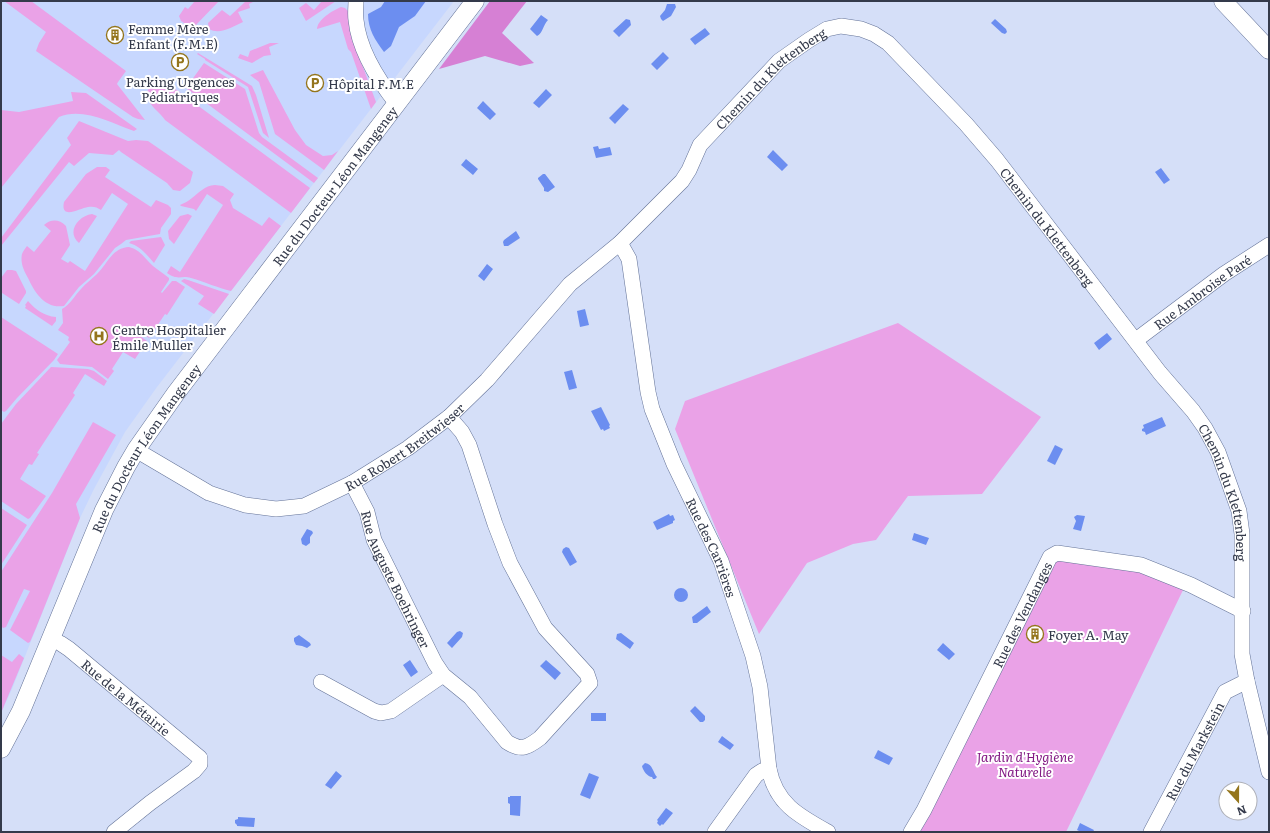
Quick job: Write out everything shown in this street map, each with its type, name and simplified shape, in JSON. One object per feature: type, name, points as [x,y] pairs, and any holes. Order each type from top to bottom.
[{"type":"street","points":[[356,1],[356,20],[363,47],[380,80],[397,104]]},
{"type":"street","name":"Rue du Docteur Léon Mangeney","points":[[1,749],[21,711],[104,510],[136,450],[176,393],[475,1]]},
{"type":"street","points":[[1223,1],[1269,50]]},
{"type":"street","name":"Chemin du Klettenberg","points":[[620,243],[682,181],[689,170],[700,145],[779,61],[827,29],[840,26],[861,29],[874,34],[888,43],[966,124],[997,160],[1160,373],[1197,417],[1205,428],[1218,452],[1239,511],[1242,534],[1242,654],[1269,772]]},
{"type":"street","name":"Rue Robert Breitwieser","points":[[136,450],[209,493],[245,505],[276,509],[304,506],[352,483],[408,448],[449,417],[487,380],[570,284],[620,243]]},
{"type":"street","name":"Rue des Carrières","points":[[620,243],[629,259],[648,392],[652,409],[674,464],[721,561],[753,656],[760,687],[771,779],[786,805],[828,832]]},
{"type":"street","name":"Rue Ambroise Paré","points":[[1136,340],[1224,274],[1269,245]]},
{"type":"street","name":"Rue Auguste Boehringer","points":[[352,483],[367,512],[376,546],[435,663],[443,675],[470,698],[507,742],[514,746],[524,748],[532,744],[540,738],[590,683],[587,674],[545,628],[510,563],[495,524],[465,435],[449,417]]},
{"type":"street","name":"Rue des Vendanges","points":[[911,832],[924,810],[1050,557],[1057,553],[1141,565],[1192,585],[1243,611]]},
{"type":"street","name":"Rue de la Métairie","points":[[51,640],[60,643],[69,649],[200,758],[200,764],[194,772],[150,803],[114,832]]},
{"type":"street","points":[[321,682],[374,711],[381,713],[391,711],[443,675]]},
{"type":"street","name":"Rue du Markstein","points":[[1151,832],[1225,692],[1247,681]]},
{"type":"street","points":[[715,832],[756,775],[769,769]]},
{"type":"shaded area","name":"Centre Hospitalier Émile Muller","points":[[1,1],[454,1],[157,387],[125,432],[80,518],[1,713]]},
{"type":"shaded area","points":[[490,1],[527,1],[502,33],[534,63],[520,66],[485,56],[439,69]]},
{"type":"green space","points":[[4,1],[31,1],[126,71],[117,84],[145,120],[133,117],[36,51],[46,32]]},
{"type":"green space","points":[[195,1],[219,1],[195,26],[187,25],[181,21],[179,16],[185,7],[188,9]]},
{"type":"green space","points":[[246,1],[255,1],[249,4],[250,8],[238,12],[243,22],[222,31],[213,31],[209,29],[208,23],[222,10],[230,16]]},
{"type":"green space","points":[[322,1],[336,1],[306,21],[299,8],[306,3],[314,10]]},
{"type":"green space","points":[[341,7],[348,11],[357,51],[376,102],[371,109],[351,52],[348,49],[340,22],[317,29],[318,25],[323,19]]},
{"type":"green space","points":[[270,43],[279,43],[269,47],[271,55],[264,56],[252,63],[238,58],[240,54],[248,57],[250,51]]},
{"type":"green space","points":[[198,53],[252,86],[269,138],[263,133],[248,87],[205,60],[197,54]]},
{"type":"green space","points":[[204,63],[245,89],[259,133],[262,137],[318,178],[314,183],[186,88]]},
{"type":"green space","points":[[263,70],[295,130],[306,145],[323,156],[332,155],[338,151],[324,170],[275,134],[259,82],[250,75]]},
{"type":"green space","points":[[156,80],[163,80],[310,188],[291,213],[165,120],[147,98],[148,90]]},
{"type":"green space","points":[[71,92],[86,93],[137,129],[134,131],[106,120],[87,115],[68,114],[59,117],[1,188],[1,110],[19,112],[73,101]]},
{"type":"green space","points":[[79,121],[128,141],[148,141],[193,172],[190,183],[180,191],[173,190],[167,183],[119,150],[113,155],[89,153],[74,166],[69,162],[1,246],[1,238],[71,145],[67,138]]},
{"type":"green space","points":[[97,167],[106,167],[110,170],[105,177],[151,207],[156,200],[168,205],[171,208],[171,214],[161,228],[160,234],[126,240],[115,248],[94,274],[79,287],[64,306],[51,305],[37,294],[25,273],[22,261],[23,251],[27,246],[34,252],[51,231],[44,225],[52,221],[58,221],[66,226],[70,245],[61,259],[68,263],[70,261],[85,271],[128,204],[112,193],[101,210],[96,207],[92,207],[72,212],[65,211],[64,202],[86,174]]},
{"type":"green space","points":[[215,185],[223,186],[234,194],[230,200],[233,208],[262,226],[269,217],[281,226],[231,291],[188,277],[174,277],[167,273],[171,266],[180,272],[223,205],[207,194],[196,211],[180,205],[205,188]]},
{"type":"green space","points":[[92,214],[97,216],[79,243],[75,239],[75,225],[82,218]]},
{"type":"green space","points":[[188,214],[192,216],[174,244],[169,239],[168,231],[180,216]]},
{"type":"green space","points":[[161,237],[165,245],[154,263],[140,248],[129,243],[131,241]]},
{"type":"green space","points":[[129,247],[140,252],[153,266],[169,278],[161,292],[162,293],[172,281],[176,281],[185,287],[167,315],[165,314],[149,338],[138,330],[136,333],[147,341],[135,359],[123,352],[112,369],[114,371],[108,379],[92,367],[60,364],[57,360],[70,342],[68,340],[69,337],[58,330],[63,323],[62,309],[68,305],[83,287],[101,270],[114,253],[123,248]]},
{"type":"green space","points":[[7,270],[16,271],[26,291],[19,304],[2,293],[1,294],[1,278]]},
{"type":"green space","points":[[184,279],[229,294],[214,314],[198,304],[204,296],[181,281]]},
{"type":"green space","points":[[28,301],[40,312],[56,317],[56,321],[52,326],[25,308]]},
{"type":"green space","points":[[1,317],[58,354],[4,412],[1,410]]},
{"type":"green space","points":[[898,323],[1041,417],[982,494],[908,496],[876,540],[853,544],[807,563],[759,634],[675,429],[685,401]]},
{"type":"green space","points":[[51,367],[88,369],[94,371],[107,381],[104,386],[85,374],[73,393],[75,395],[37,453],[39,454],[32,465],[29,464],[20,479],[46,496],[28,519],[1,501],[1,424],[16,404]]},
{"type":"green space","points":[[93,422],[116,435],[76,504],[80,518],[36,628],[30,642],[28,643],[10,630],[30,591],[24,589],[6,627],[3,628],[1,626],[1,572],[52,493]]},
{"type":"green space","points":[[1,508],[27,525],[1,565]]},
{"type":"green space","name":"Jardin d'Hygiène Naturelle","points":[[1067,560],[1129,568],[1184,588],[1066,832],[916,832],[1052,561]]},
{"type":"green space","points":[[19,654],[24,658],[1,713],[1,655],[12,662]]},
{"type":"water","points":[[385,1],[426,1],[415,16],[399,27],[391,46],[384,52],[369,25],[368,14],[381,7]]},
{"type":"water","points":[[667,4],[675,4],[676,7],[671,16],[663,21],[660,16],[665,10]]},
{"type":"water","points":[[541,15],[548,20],[541,33],[537,36],[530,29]]},
{"type":"water","points":[[626,19],[630,20],[631,25],[619,37],[613,31]]},
{"type":"water","points":[[995,19],[1006,29],[1007,32],[1005,34],[991,23]]},
{"type":"water","points":[[705,28],[710,34],[695,45],[690,39]]},
{"type":"water","points":[[663,52],[669,58],[657,70],[651,64]]},
{"type":"water","points":[[546,89],[552,95],[539,108],[533,103]]},
{"type":"water","points":[[483,101],[496,114],[490,120],[477,108]]},
{"type":"water","points":[[623,104],[629,109],[615,124],[609,118]]},
{"type":"water","points":[[598,146],[599,149],[610,147],[612,155],[596,158],[593,147]]},
{"type":"water","points":[[773,150],[788,165],[782,171],[767,157]]},
{"type":"water","points":[[466,159],[478,169],[473,175],[461,165]]},
{"type":"water","points":[[1161,168],[1170,180],[1164,184],[1155,172]]},
{"type":"water","points":[[545,174],[555,187],[548,192],[544,191],[544,188],[538,179]]},
{"type":"water","points":[[516,231],[520,238],[508,246],[504,246],[504,240]]},
{"type":"water","points":[[487,264],[493,269],[484,281],[478,276]]},
{"type":"water","points":[[585,309],[589,325],[580,327],[577,311]]},
{"type":"water","points":[[1107,333],[1112,339],[1099,350],[1094,343]]},
{"type":"water","points":[[572,370],[577,388],[569,390],[564,372]]},
{"type":"water","points":[[601,407],[610,425],[610,428],[604,431],[603,429],[601,430],[591,411]]},
{"type":"water","points":[[1162,417],[1166,426],[1146,435],[1145,432],[1142,431],[1144,428],[1143,425]]},
{"type":"water","points":[[1055,445],[1063,449],[1055,465],[1047,461]]},
{"type":"water","points":[[669,514],[670,516],[673,515],[675,520],[673,523],[657,530],[653,522]]},
{"type":"water","points":[[1077,515],[1085,516],[1081,531],[1073,529],[1076,521],[1074,517]]},
{"type":"water","points":[[307,529],[313,533],[310,537],[310,543],[306,546],[302,544],[301,539]]},
{"type":"water","points":[[914,533],[929,538],[926,545],[912,540]]},
{"type":"water","points":[[566,547],[569,548],[577,562],[570,566],[562,552]]},
{"type":"water","points":[[681,588],[686,590],[688,595],[686,600],[681,602],[676,600],[674,595],[676,590]]},
{"type":"water","points":[[707,606],[711,612],[697,623],[693,623],[692,617]]},
{"type":"water","points":[[460,631],[463,633],[462,637],[452,648],[447,643],[457,632]]},
{"type":"water","points":[[621,633],[634,643],[630,649],[616,639],[617,634]]},
{"type":"water","points":[[299,635],[311,645],[307,648],[296,645],[294,638]]},
{"type":"water","points":[[943,643],[955,654],[949,660],[937,650]]},
{"type":"water","points":[[410,660],[418,672],[411,677],[403,665]]},
{"type":"water","points":[[546,660],[561,673],[555,680],[540,666]]},
{"type":"water","points":[[695,706],[705,716],[705,720],[703,722],[700,722],[690,711]]},
{"type":"water","points":[[591,713],[606,713],[606,721],[591,721]]},
{"type":"water","points":[[722,736],[734,745],[730,750],[718,742]]},
{"type":"water","points":[[878,750],[893,758],[889,765],[874,758]]},
{"type":"water","points":[[645,763],[650,765],[657,777],[655,779],[645,772],[642,766]]},
{"type":"water","points":[[336,771],[342,776],[331,789],[325,785]]},
{"type":"water","points":[[589,773],[599,777],[590,799],[580,795]]},
{"type":"water","points":[[521,796],[520,816],[510,815],[510,804],[508,803],[508,797]]},
{"type":"water","points":[[666,808],[673,813],[663,825],[662,824],[660,826],[657,823],[657,820]]},
{"type":"water","points":[[238,817],[255,818],[254,827],[237,826],[235,820],[238,819]]},
{"type":"water","points":[[1080,823],[1094,830],[1093,832],[1081,832],[1077,830]]},
{"type":"place","name":"Femme Mère Enfant (F.M.E)","points":[[115,35]]},
{"type":"place","name":"Parking Urgences Pédiatriques","points":[[180,62]]},
{"type":"place","name":"Hôpital F.M.E","points":[[315,83]]},
{"type":"place","name":"Centre Hospitalier Émile Muller","points":[[99,336]]},
{"type":"place","name":"Foyer A. May","points":[[1035,634]]}]
